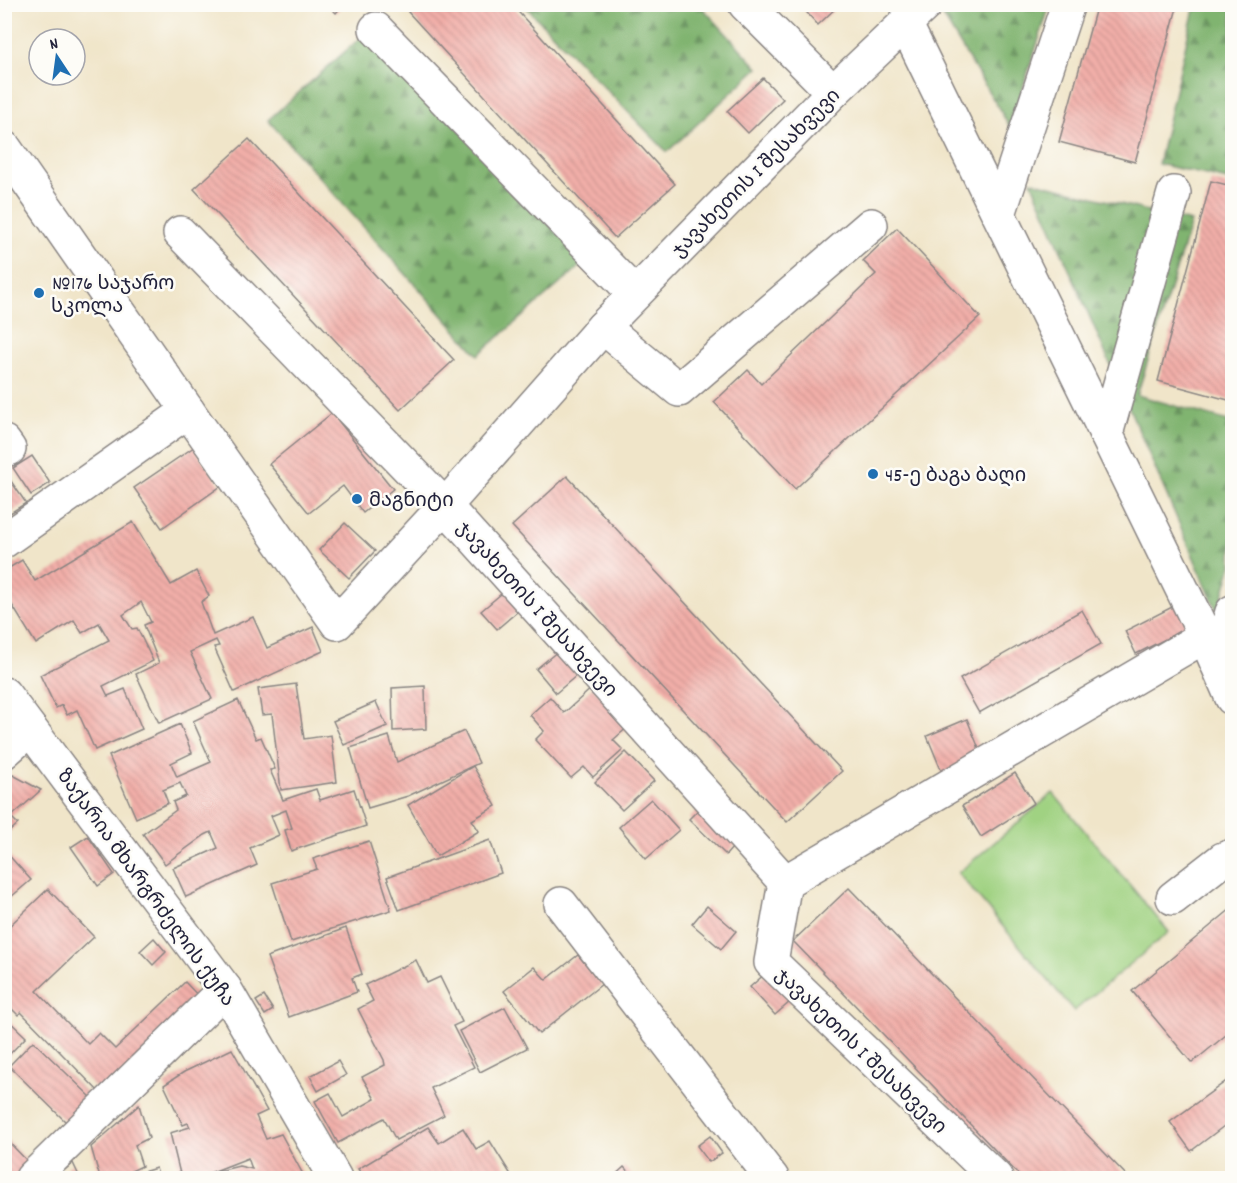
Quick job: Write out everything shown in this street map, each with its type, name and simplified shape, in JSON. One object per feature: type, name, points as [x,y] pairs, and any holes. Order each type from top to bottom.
[{"type":"street","points":[[745,4],[833,92]]},
{"type":"street","points":[[999,214],[1068,4]]},
{"type":"street","points":[[916,14],[999,214],[1233,698]]},
{"type":"street","name":"ჯავახეთის I შესახვევი","points":[[916,14],[833,92],[603,327],[445,506],[785,882],[771,962],[996,1179]]},
{"type":"street","points":[[376,29],[635,294]]},
{"type":"street","points":[[4,147],[337,623],[445,506],[180,233]]},
{"type":"street","points":[[1106,434],[1174,193]]},
{"type":"street","points":[[603,327],[678,390],[872,225]]},
{"type":"street","points":[[4,541],[188,411]]},
{"type":"street","points":[[785,882],[1211,649],[1233,612]]},
{"type":"street","name":"ზაქარია მხარგრძელის ქუჩა","points":[[4,694],[225,989],[335,1179]]},
{"type":"street","points":[[4,752],[30,729]]},
{"type":"street","points":[[1173,898],[1223,859],[1233,856]]},
{"type":"street","points":[[561,904],[772,1179]]},
{"type":"street","points":[[32,1179],[225,989]]},
{"type":"green space","points":[[524,5],[700,5],[758,68],[667,152]]},
{"type":"green space","points":[[951,5],[1050,5],[1010,127],[941,13]]},
{"type":"green space","points":[[1195,5],[1232,5],[1232,181],[1158,164]]},
{"type":"green space","points":[[367,32],[585,262],[478,355],[268,120]]},
{"type":"green space","points":[[1031,181],[1191,222],[1137,395],[1232,422],[1232,565],[1220,606],[1232,646]]},
{"type":"green space","points":[[1053,793],[1169,932],[1074,1011],[958,873]]},
{"type":"building","points":[[327,4],[344,4],[336,13]]},
{"type":"building","points":[[416,4],[511,4],[675,184],[615,238],[408,12]]},
{"type":"building","points":[[799,4],[840,4],[818,25]]},
{"type":"building","points":[[1097,4],[1178,4],[1135,162],[1059,142]]},
{"type":"building","points":[[763,78],[783,99],[748,133],[727,111]]},
{"type":"building","points":[[249,139],[454,360],[400,410],[194,189]]},
{"type":"building","points":[[1211,181],[1232,186],[1232,401],[1158,381]]},
{"type":"building","points":[[897,228],[980,317],[795,489],[714,402],[748,370],[761,384],[876,274],[863,261]]},
{"type":"building","points":[[332,413],[393,489],[363,513],[343,486],[309,513],[269,464]]},
{"type":"building","points":[[194,447],[221,486],[162,528],[134,488]]},
{"type":"building","points":[[32,456],[50,483],[31,495],[13,468]]},
{"type":"building","points":[[4,471],[26,503],[4,517]]},
{"type":"building","points":[[567,476],[842,771],[787,822],[512,526]]},
{"type":"building","points":[[133,522],[171,585],[196,571],[209,596],[201,602],[213,635],[253,617],[267,648],[313,627],[323,651],[234,692],[214,647],[219,646],[216,640],[190,652],[212,699],[159,723],[136,674],[159,663],[144,625],[151,622],[141,602],[123,615],[132,629],[137,628],[153,661],[103,686],[108,696],[125,689],[142,729],[95,750],[77,710],[67,715],[62,705],[56,708],[40,675],[109,640],[99,623],[82,633],[74,620],[36,644],[4,592],[4,571],[22,560],[35,581]]},
{"type":"building","points":[[345,523],[375,551],[349,578],[319,550]]},
{"type":"building","points":[[508,588],[524,606],[497,629],[481,611]]},
{"type":"building","points":[[1178,604],[1189,627],[1136,654],[1125,631]]},
{"type":"building","points":[[1082,610],[1101,644],[979,713],[960,679]]},
{"type":"building","points":[[558,651],[577,675],[556,693],[536,669]]},
{"type":"building","points":[[296,684],[304,739],[331,735],[337,782],[281,790],[272,714],[262,715],[258,689]]},
{"type":"building","points":[[425,686],[426,729],[393,731],[392,688]]},
{"type":"building","points":[[593,687],[629,726],[613,740],[623,750],[593,777],[584,767],[571,778],[535,740],[544,731],[530,715],[550,697],[564,713]]},
{"type":"building","points":[[238,700],[256,739],[261,737],[275,769],[270,770],[283,800],[316,789],[320,800],[354,789],[366,826],[291,851],[285,830],[292,828],[286,810],[271,816],[279,835],[250,848],[257,865],[186,897],[173,868],[218,848],[211,832],[165,864],[143,834],[176,810],[173,802],[186,796],[180,783],[163,790],[168,803],[136,818],[109,756],[180,724],[192,753],[171,763],[177,777],[211,762],[193,721]]},
{"type":"building","points":[[376,702],[387,726],[344,745],[333,721]]},
{"type":"building","points":[[967,719],[984,761],[944,777],[927,736]]},
{"type":"building","points":[[464,731],[479,763],[408,796],[368,808],[350,748],[389,736],[397,762]]},
{"type":"building","points":[[626,752],[654,781],[622,810],[595,782]]},
{"type":"building","points":[[473,766],[496,806],[472,820],[479,831],[437,856],[408,805]]},
{"type":"building","points":[[1015,773],[1034,803],[981,837],[962,806]]},
{"type":"building","points":[[13,775],[41,790],[11,817],[18,824],[4,836],[4,782]]},
{"type":"building","points":[[651,799],[679,830],[646,859],[619,827]]},
{"type":"building","points":[[703,805],[739,840],[726,855],[689,819]]},
{"type":"building","points":[[88,836],[114,874],[98,886],[71,847]]},
{"type":"building","points":[[490,840],[501,873],[399,910],[387,877]]},
{"type":"building","points":[[369,841],[391,910],[291,942],[272,883],[317,869],[313,859]]},
{"type":"building","points":[[4,850],[31,880],[4,903]]},
{"type":"building","points":[[849,888],[1129,1178],[1022,1178],[793,941]]},
{"type":"building","points":[[48,889],[94,937],[37,991],[88,1044],[99,1033],[115,1049],[185,982],[202,1000],[102,1095],[21,1012],[18,1015],[4,1001],[4,931]]},
{"type":"building","points":[[707,906],[736,931],[721,949],[692,924]]},
{"type":"building","points":[[1232,908],[1232,1030],[1192,1063],[1132,991]]},
{"type":"building","points":[[346,928],[362,974],[352,978],[357,992],[289,1017],[267,957]]},
{"type":"building","points":[[154,938],[166,952],[153,965],[140,951]]},
{"type":"building","points":[[578,955],[602,984],[539,1034],[504,991],[534,967],[546,980]]},
{"type":"building","points":[[416,960],[427,983],[440,977],[462,1022],[453,1026],[474,1067],[431,1088],[444,1115],[396,1140],[384,1118],[338,1143],[315,1101],[330,1093],[343,1117],[375,1099],[362,1077],[385,1065],[358,1009],[373,1001],[365,985]]},
{"type":"building","points":[[766,973],[791,1001],[775,1015],[750,987]]},
{"type":"building","points":[[264,996],[273,1010],[265,1015],[256,1001]]},
{"type":"building","points":[[505,1007],[527,1048],[480,1072],[459,1031]]},
{"type":"building","points":[[4,1016],[26,1037],[4,1060]]},
{"type":"building","points":[[33,1041],[92,1098],[67,1123],[9,1066]]},
{"type":"building","points":[[232,1049],[267,1111],[256,1116],[266,1139],[281,1134],[305,1178],[181,1178],[170,1133],[190,1127],[188,1123],[183,1125],[164,1085],[184,1072]],"holes":[[[248,1158],[252,1169],[239,1166],[207,1174]]]},
{"type":"building","points":[[338,1061],[346,1075],[318,1091],[310,1076]]},
{"type":"building","points":[[1232,1077],[1232,1120],[1191,1151],[1170,1122]]},
{"type":"building","points":[[139,1105],[149,1138],[135,1145],[142,1166],[131,1171],[133,1175],[156,1168],[159,1178],[100,1178],[91,1147]]},
{"type":"building","points":[[428,1127],[439,1143],[463,1128],[476,1149],[490,1141],[513,1178],[364,1178],[358,1169]]},
{"type":"building","points":[[710,1136],[722,1153],[709,1162],[697,1146]]},
{"type":"building","points":[[4,1137],[32,1166],[19,1178],[4,1178]]},
{"type":"building","points":[[73,1163],[80,1178],[55,1178]]},
{"type":"building","points":[[624,1167],[634,1178],[612,1178]]},
{"type":"place","name":"№176 საჯარო სკოლა","points":[[39,293]]},
{"type":"place","name":"45-ე ბაგა ბაღი","points":[[873,474]]},
{"type":"place","name":"მაგნიტი","points":[[357,499]]}]
